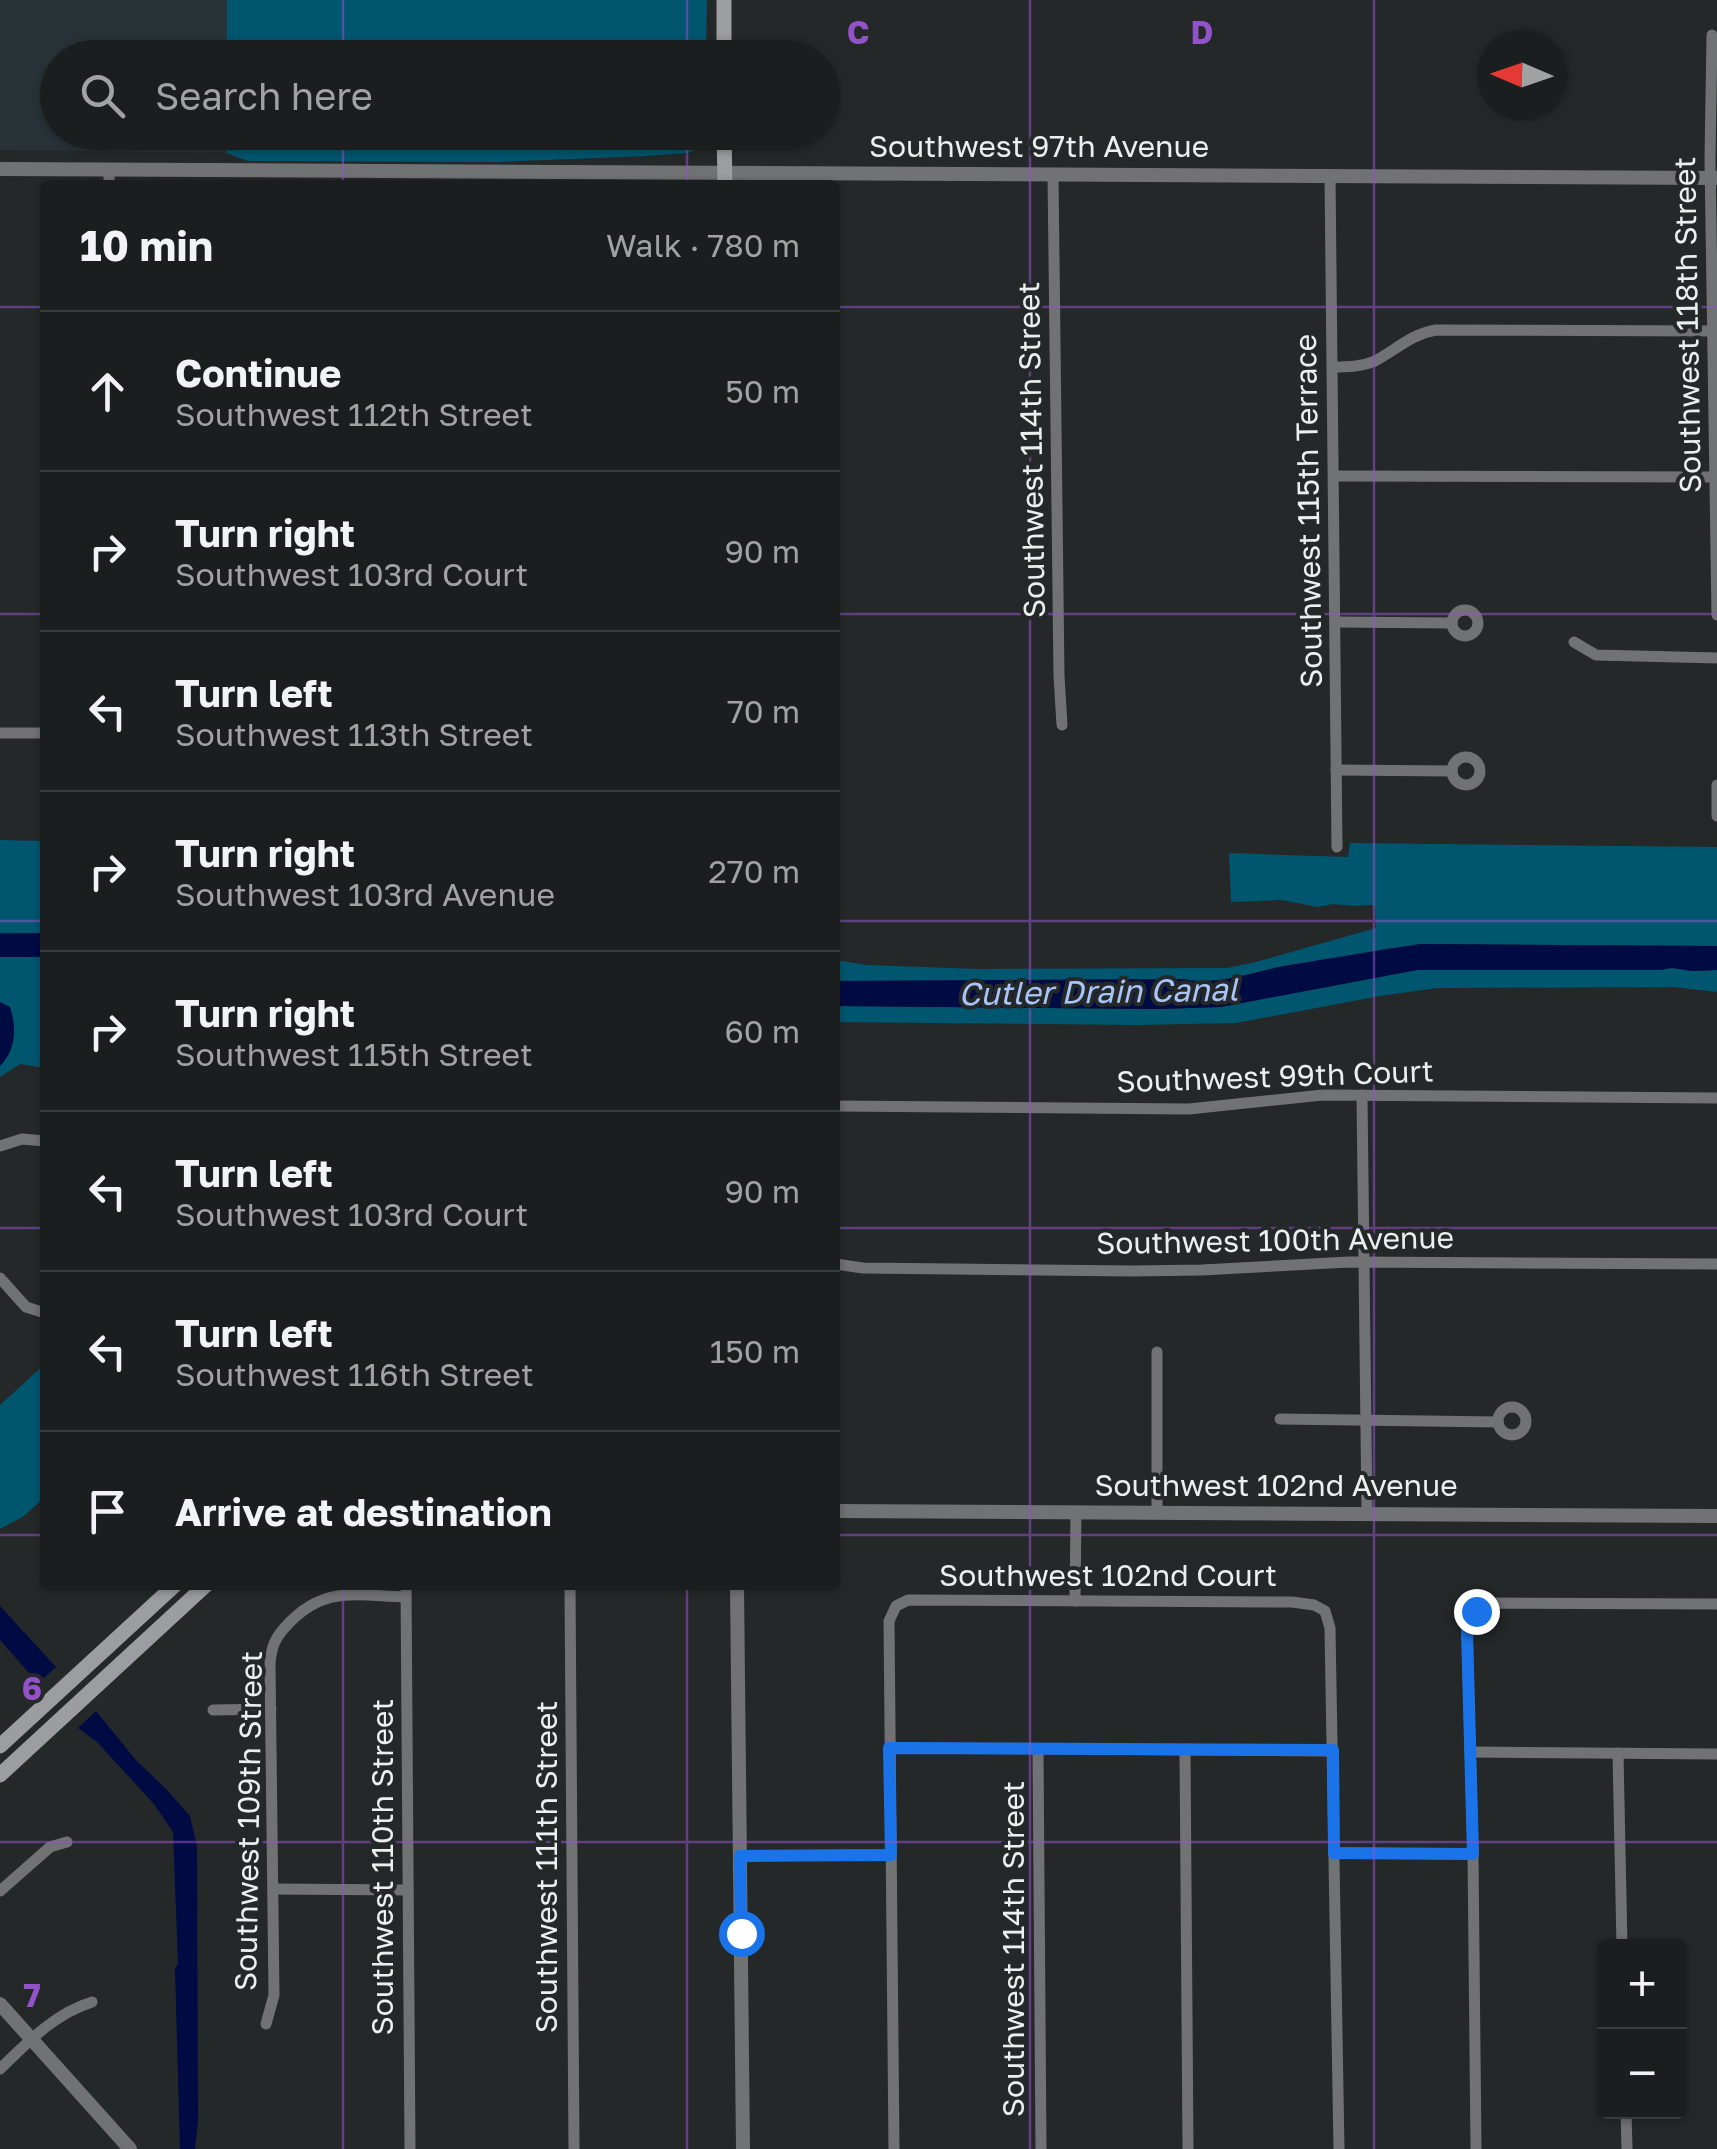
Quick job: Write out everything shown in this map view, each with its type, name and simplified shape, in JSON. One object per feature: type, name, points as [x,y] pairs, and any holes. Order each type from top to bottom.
[{"type":"main road","points":[[724,0],[724,40]]},
{"type":"main road","points":[[724,150],[724,178]]},
{"type":"main road","points":[[0,1746],[170,1590]]},
{"type":"main road","points":[[0,1775],[201,1590]]},
{"type":"street","name":"Southwest 118th Street","points":[[1712,35],[1717,615]]},
{"type":"street","name":"Southwest 97th Avenue","points":[[0,169],[109,178],[1714,178]]},
{"type":"street","name":"Southwest 114th Street","points":[[1053,175],[1062,725]]},
{"type":"street","name":"Southwest 115th Terrace","points":[[1330,175],[1336,846]]},
{"type":"street","points":[[1332,367],[1366,364],[1413,336],[1436,330],[1713,331]]},
{"type":"street","points":[[1334,476],[1715,477]]},
{"type":"street","points":[[1335,622],[1452,623]]},
{"type":"street","points":[[1574,642],[1596,656],[1717,658]]},
{"type":"street","points":[[0,733],[40,733]]},
{"type":"street","points":[[1336,770],[1452,771]]},
{"type":"street","points":[[1716,816],[1717,784]]},
{"type":"street","points":[[1362,1095],[1367,1514]]},
{"type":"street","name":"Southwest 99th Court","points":[[840,1106],[1198,1108],[1362,1095],[1717,1098]]},
{"type":"street","points":[[0,1146],[22,1140],[40,1141]]},
{"type":"street","name":"Southwest 100th Avenue","points":[[840,1265],[1150,1271],[1363,1262],[1717,1264]]},
{"type":"street","points":[[0,1278],[26,1307],[40,1312]]},
{"type":"street","points":[[1156,1513],[1157,1352]]},
{"type":"street","points":[[1280,1418],[1498,1422]]},
{"type":"street","name":"Southwest 102nd Avenue","points":[[840,1511],[1717,1516]]},
{"type":"street","points":[[1075,1601],[1076,1512]]},
{"type":"street","name":"Southwest 111th Street","points":[[570,1590],[574,2149]]},
{"type":"street","points":[[737,1590],[742,2149]]},
{"type":"street","name":"Southwest 109th Street","points":[[266,2024],[274,1995],[271,1649],[289,1622],[326,1597],[406,1591]]},
{"type":"street","name":"Southwest 110th Street","points":[[406,1591],[410,2149]]},
{"type":"street","name":"Southwest 102nd Court","points":[[889,1748],[890,1621],[896,1606],[908,1600],[1292,1602],[1320,1607],[1330,1622],[1333,1750]]},
{"type":"street","points":[[1476,2149],[1467,1631],[1470,1620],[1490,1603],[1717,1604]]},
{"type":"street","points":[[213,1710],[271,1709]]},
{"type":"street","points":[[894,2149],[889,1748],[1333,1750],[1339,2149]]},
{"type":"street","name":"Southwest 114th Street","points":[[1038,1750],[1041,2149]]},
{"type":"street","points":[[1185,1750],[1188,2149]]},
{"type":"street","points":[[1471,1752],[1717,1754]]},
{"type":"street","points":[[1618,1753],[1622,1939]]},
{"type":"street","points":[[0,1890],[50,1847],[67,1842]]},
{"type":"street","points":[[1334,1853],[1473,1854]]},
{"type":"street","points":[[740,1856],[891,1855]]},
{"type":"street","points":[[273,1889],[408,1890]]},
{"type":"street","points":[[0,2069],[70,2009],[92,2002]]},
{"type":"street","points":[[0,2004],[130,2149]]},
{"type":"street","points":[[1626,2119],[1626,2149]]},
{"type":"shaded area","points":[[0,0],[227,0],[227,40],[40,40],[40,150],[226,153],[0,150]]},
{"type":"shaded area","points":[[227,0],[707,0],[706,40],[227,40]]},
{"type":"shaded area","points":[[695,150],[647,156],[498,162],[248,161],[226,153]]},
{"type":"shaded area","points":[[0,840],[40,841],[40,1067],[20,1064],[0,1077]]},
{"type":"shaded area","points":[[1350,843],[1717,847],[1717,946],[1421,944],[1200,982],[840,981],[840,961],[978,969],[1227,968],[1256,962],[1376,928],[1375,907],[1317,907],[1282,900],[1231,902],[1229,853],[1348,857]]},
{"type":"shaded area","points":[[1417,970],[1717,970],[1717,992],[1673,987],[1437,988],[1236,1023],[840,1022],[840,1006],[1221,1007]]},
{"type":"shaded area","points":[[40,1369],[40,1502],[0,1529],[0,1405]]},
{"type":"water","points":[[0,933],[40,933],[40,957],[0,957]]},
{"type":"water","name":"Cutler Drain Canal","points":[[1421,944],[1717,946],[1717,970],[1417,970],[1221,1007],[840,1006],[840,981],[1210,981]]},
{"type":"water","points":[[0,1002],[10,1007],[14,1031],[12,1046],[0,1066]]},
{"type":"water","points":[[0,1606],[56,1667],[38,1683],[0,1640]]},
{"type":"water","points":[[96,1711],[190,1816],[197,1846],[195,2149],[180,2149],[173,1832],[154,1804],[97,1742],[78,1728]]},
{"type":"route","points":[[741,1933],[740,1856],[891,1855],[889,1748],[1333,1750],[1334,1853],[1473,1854],[1467,1631],[1476,1611]]}]
